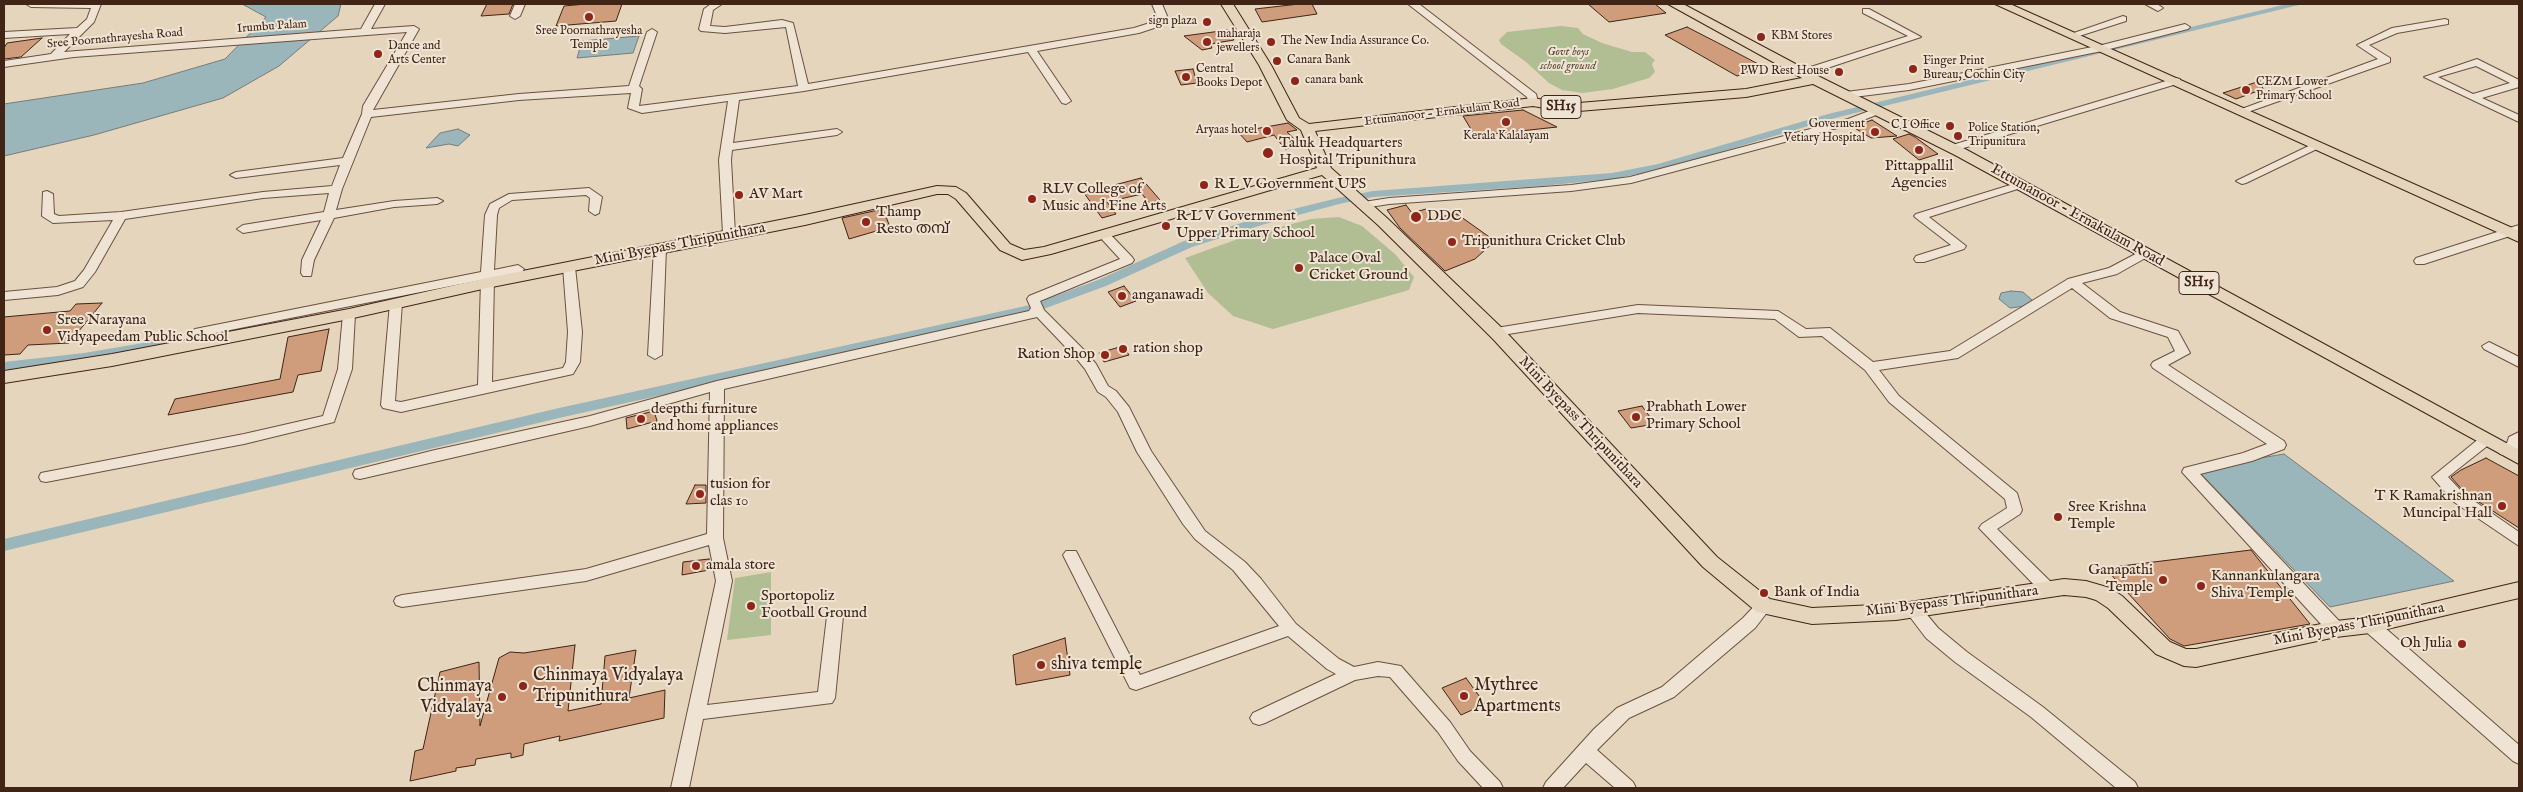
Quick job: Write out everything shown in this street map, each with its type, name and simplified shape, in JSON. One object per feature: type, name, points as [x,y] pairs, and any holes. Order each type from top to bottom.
[{"type":"main road","points":[[1227,4],[1265,65],[1294,120],[1307,128]]},
{"type":"main road","name":"Ettumanoor - Ernakulam Road","points":[[1674,4],[1815,80],[1953,148],[2512,454]]},
{"type":"main road","points":[[2001,4],[2516,233]]},
{"type":"main road","name":"Ettumanoor - Ernakulam Road","points":[[1307,128],[1533,102],[1568,108],[1746,93],[1815,80]]},
{"type":"main road","name":"Mini Byepass Thripunithara","points":[[1307,128],[1325,170],[1496,332],[1710,562],[1764,606],[1812,616],[1913,609],[2072,587],[2103,594],[2115,602],[2162,648],[2184,657],[2196,658],[2336,629],[2370,625],[2519,590]]},
{"type":"main road","name":"Mini Byepass Thripunithara","points":[[4,378],[112,360],[349,314],[388,302],[488,279],[569,267],[944,189],[961,196],[1005,247],[1017,254],[1046,251],[1325,170]]},
{"type":"street","points":[[31,4],[97,4],[91,20],[54,57]]},
{"type":"street","points":[[364,32],[380,4]]},
{"type":"street","points":[[515,16],[520,4]]},
{"type":"street","points":[[717,4],[709,9],[704,29],[725,30],[782,23],[790,25],[804,88]]},
{"type":"street","points":[[367,114],[519,97],[637,89],[633,108],[642,110],[734,99],[1136,31],[1157,24],[1162,16],[1156,4]]},
{"type":"street","points":[[1413,4],[1532,96],[1533,102]]},
{"type":"street","points":[[1802,73],[1916,37],[1914,34],[1866,11]]},
{"type":"street","points":[[2073,35],[2123,19]]},
{"type":"street","points":[[2241,111],[2386,60],[2362,45],[2394,30],[2445,22]]},
{"type":"street","points":[[1852,98],[1910,88],[2102,48],[2185,27]]},
{"type":"street","points":[[307,273],[308,260],[329,215],[336,189],[367,114],[368,106],[414,29],[364,32]]},
{"type":"street","points":[[4,35],[79,31]]},
{"type":"street","name":"Irumbu Palam","points":[[228,42],[364,32]]},
{"type":"street","points":[[633,90],[652,32]]},
{"type":"street","name":"Sree Poornathrayesha Road","points":[[4,64],[54,57],[228,42]]},
{"type":"street","points":[[1031,49],[1066,101]]},
{"type":"street","points":[[2519,84],[2478,62],[2429,77],[2519,119]]},
{"type":"street","points":[[1953,148],[2176,81]]},
{"type":"street","points":[[2473,97],[2519,84]]},
{"type":"street","points":[[729,234],[726,160],[734,99]]},
{"type":"street","points":[[1364,205],[1389,201],[1571,188],[1631,180],[1852,121],[1877,111]]},
{"type":"street","points":[[727,147],[837,132]]},
{"type":"street","points":[[2242,182],[2317,145]]},
{"type":"street","points":[[236,175],[348,161]]},
{"type":"street","points":[[1920,259],[1960,246],[1920,216],[2020,185]]},
{"type":"street","points":[[47,194],[48,216],[57,220],[121,216],[263,195],[336,189]]},
{"type":"street","points":[[485,388],[491,215],[494,206],[509,197],[589,191],[596,197],[595,211]]},
{"type":"street","points":[[242,229],[394,204],[437,201]]},
{"type":"street","points":[[4,296],[58,291],[80,284],[89,272],[121,216]]},
{"type":"street","points":[[2420,260],[2516,233]]},
{"type":"street","points":[[1104,234],[1128,260],[1032,299],[1037,308],[1081,354],[1091,367],[1103,389],[1124,410],[1144,452],[1188,520],[1200,535],[1239,566],[1255,583],[1290,629],[1333,664],[1352,674]]},
{"type":"street","points":[[655,355],[660,248]]},
{"type":"street","points":[[1870,367],[1953,355],[2072,282],[2113,271],[2145,253]]},
{"type":"street","points":[[195,332],[388,302],[388,405],[400,407],[568,371],[573,362],[575,332],[569,267]]},
{"type":"street","points":[[488,279],[518,269]]},
{"type":"street","points":[[2072,282],[2115,315],[2173,334],[2183,353],[2158,365],[2279,445],[2247,457],[2189,472],[2336,629]]},
{"type":"street","points":[[360,474],[590,420],[717,386],[1037,308]]},
{"type":"street","points":[[1496,332],[1638,308],[1778,315],[1804,334],[1826,331],[1870,367],[1894,399],[2012,497],[2015,510],[1987,528],[2048,589]]},
{"type":"street","points":[[46,477],[244,439],[329,419],[345,369],[349,314]]},
{"type":"street","points":[[2489,346],[2519,363]]},
{"type":"street","points":[[680,788],[682,771],[724,581],[715,538],[717,386]]},
{"type":"street","points":[[2512,454],[2514,440],[2519,437]]},
{"type":"street","points":[[2486,440],[2439,477],[2459,498],[2519,540]]},
{"type":"street","points":[[402,601],[586,575],[715,538]]},
{"type":"street","points":[[1072,555],[1136,683],[1290,629]]},
{"type":"street","points":[[1552,788],[1585,751],[1624,713],[1668,692],[1749,623],[1764,606]]},
{"type":"street","points":[[1913,609],[1932,633],[1961,657],[2037,712],[2129,788]]},
{"type":"street","points":[[696,713],[826,698],[835,616]]},
{"type":"street","points":[[2370,625],[2519,756]]},
{"type":"street","points":[[1259,718],[1352,674],[1378,670],[1395,671],[1444,727],[1464,756],[1494,788]]},
{"type":"street","points":[[1585,751],[1627,788]]},
{"type":"green space","name":"Govt boys school ground","points":[[1561,26],[1578,28],[1583,34],[1602,43],[1632,52],[1645,52],[1655,60],[1652,64],[1655,72],[1649,78],[1613,89],[1583,93],[1562,90],[1549,83],[1526,62],[1501,44],[1499,40],[1507,32]]},
{"type":"green space","name":"Palace Oval Cricket Ground","points":[[1339,217],[1362,226],[1395,254],[1414,277],[1409,290],[1273,329],[1233,316],[1208,293],[1185,258],[1249,235],[1311,219]]},
{"type":"green space","name":"Sportopoliz Football Ground","points":[[771,572],[771,635],[727,640],[735,578]]},
{"type":"water","points":[[242,4],[341,4],[338,16],[279,66],[223,98],[94,135],[4,156],[4,104],[143,83],[225,59],[266,17]]},
{"type":"water","points":[[639,36],[633,53],[577,58],[582,41]]},
{"type":"water","points":[[458,129],[470,135],[458,146],[449,144],[426,148],[440,133]]},
{"type":"water","points":[[2011,291],[2023,292],[2032,300],[2026,306],[2010,308],[1999,299],[2001,293]]},
{"type":"water","points":[[2284,454],[2454,581],[2330,607],[2196,469]]},
{"type":"building","points":[[487,4],[513,4],[509,14],[481,16]]},
{"type":"building","name":"Sree Poornathrayesha Temple","points":[[622,4],[616,21],[556,26],[564,6]]},
{"type":"building","points":[[1312,4],[1317,14],[1262,22],[1255,9]]},
{"type":"building","points":[[1588,4],[1655,4],[1666,13],[1609,22]]},
{"type":"building","points":[[1687,27],[1762,66],[1737,76],[1665,35]]},
{"type":"building","name":"maharaja jewellers","points":[[1228,30],[1234,40],[1210,44],[1212,48],[1202,50],[1184,36]]},
{"type":"building","points":[[42,38],[21,57],[4,59],[4,48],[7,43]]},
{"type":"building","name":"Central Books Depot","points":[[1193,69],[1197,83],[1181,85],[1175,71]]},
{"type":"building","name":"CEZM Lower Primary School","points":[[2260,81],[2263,89],[2236,99],[2223,93]]},
{"type":"building","name":"Kerala Kalalayam","points":[[1523,110],[1557,127],[1475,136],[1463,116]]},
{"type":"building","name":"Goverment Vetiary Hospital","points":[[1872,120],[1897,136],[1871,138],[1853,127]]},
{"type":"building","name":"Aryaas hotel","points":[[1288,123],[1297,130],[1287,132],[1302,146],[1285,149],[1274,135],[1247,142],[1238,132]]},
{"type":"building","name":"Pittappallil Agencies","points":[[1909,134],[1938,154],[1919,160],[1893,139]]},
{"type":"building","points":[[1141,178],[1160,200],[1149,203],[1142,194],[1107,202],[1116,214],[1102,218],[1084,193]]},
{"type":"building","name":"Tripunithura Cricket Club","points":[[1406,205],[1412,213],[1426,209],[1433,218],[1457,214],[1495,241],[1475,259],[1445,271],[1400,228],[1387,210]]},
{"type":"building","name":"Thamp Resto തമ്പ്","points":[[883,209],[890,227],[849,239],[842,218]]},
{"type":"building","name":"anganawadi","points":[[1124,286],[1136,301],[1120,307],[1108,292]]},
{"type":"building","name":"Sree Narayana Vidyapeedam Public School","points":[[102,303],[69,343],[28,345],[20,354],[4,355],[4,317],[70,311],[76,304]]},
{"type":"building","points":[[329,329],[321,371],[298,375],[293,392],[168,415],[175,399],[280,379],[288,337]]},
{"type":"building","name":"ration shop","points":[[1123,346],[1129,355],[1104,362],[1099,353]]},
{"type":"building","name":"Prabhath Lower Primary School","points":[[1642,406],[1655,424],[1631,428],[1618,411]]},
{"type":"building","name":"deepthi furniture and home appliances","points":[[654,411],[657,421],[627,429],[626,418]]},
{"type":"building","name":"T K Ramakrishnan Muncipal Hall","points":[[2486,458],[2519,476],[2519,528],[2465,493],[2451,477]]},
{"type":"building","name":"tusion for clas 10","points":[[695,485],[706,485],[706,503],[686,504]]},
{"type":"building","name":"Kannankulangara Shiva Temple","points":[[2251,550],[2310,624],[2184,646],[2170,639],[2105,568]]},
{"type":"building","name":"amala store","points":[[709,559],[709,570],[682,575],[683,562]]},
{"type":"building","name":"shiva temple","points":[[1065,638],[1070,675],[1016,685],[1013,655]]},
{"type":"building","name":"Chinmaya Vidyalaya","points":[[575,645],[568,711],[601,704],[605,656],[636,650],[629,698],[665,690],[664,718],[559,741],[560,736],[524,744],[523,755],[511,758],[511,753],[476,759],[475,765],[456,768],[456,771],[410,781],[415,751],[423,749],[440,672],[479,662],[480,726],[499,658],[510,652],[524,653]]},
{"type":"building","name":"Mythree Apartments","points":[[1466,678],[1485,704],[1461,715],[1442,688]]},
{"type":"waterway","points":[[4,545],[559,413],[1033,308],[1102,283],[1188,244],[1261,221],[1338,201],[1373,194],[1542,183],[1612,176],[1660,167],[1832,116],[2298,4]]},
{"type":"waterway","points":[[4,366],[84,357],[143,347],[174,339]]},
{"type":"place","name":"Sree Poornathrayesha Temple","points":[[589,17]]},
{"type":"place","name":"sign plaza","points":[[1207,22]]},
{"type":"place","name":"KBM Stores","points":[[1761,37]]},
{"type":"place","name":"maharaja jewellers","points":[[1207,42]]},
{"type":"place","name":"The New India Assurance Co.","points":[[1271,42]]},
{"type":"place","name":"Dance and Arts Center","points":[[378,54]]},
{"type":"place","name":"Canara Bank","points":[[1277,61]]},
{"type":"place","name":"Finger Print Bureau, Cochin City","points":[[1913,69]]},
{"type":"place","name":"PWD Rest House","points":[[1839,72]]},
{"type":"place","name":"Central Books Depot","points":[[1186,77]]},
{"type":"place","name":"canara bank","points":[[1295,81]]},
{"type":"place","name":"CEZM Lower Primary School","points":[[2246,90]]},
{"type":"place","name":"Kerala Kalalayam","points":[[1506,122]]},
{"type":"place","name":"C I Office","points":[[1950,126]]},
{"type":"place","name":"Aryaas hotel","points":[[1267,131]]},
{"type":"place","name":"Goverment Vetiary Hospital","points":[[1875,132]]},
{"type":"place","name":"Police Station, Tripunitura","points":[[1958,136]]},
{"type":"place","name":"Pittappallil Agencies","points":[[1919,150]]},
{"type":"place","name":"Taluk Headquarters Hospital Tripunithura","points":[[1268,153]]},
{"type":"place","name":"R L V Government UPS","points":[[1204,185]]},
{"type":"place","name":"AV Mart","points":[[739,195]]},
{"type":"place","name":"RLV College of Music and Fine Arts","points":[[1032,199]]},
{"type":"place","name":"DDC","points":[[1416,217]]},
{"type":"place","name":"Thamp Resto തമ്പ്","points":[[866,222]]},
{"type":"place","name":"R L V Government Upper Primary School","points":[[1166,226]]},
{"type":"place","name":"Tripunithura Cricket Club","points":[[1452,242]]},
{"type":"place","name":"Palace Oval Cricket Ground","points":[[1299,268]]},
{"type":"place","name":"anganawadi","points":[[1122,296]]},
{"type":"place","name":"Sree Narayana Vidyapeedam Public School","points":[[47,330]]},
{"type":"place","name":"ration shop","points":[[1123,349]]},
{"type":"place","name":"Ration Shop","points":[[1105,355]]},
{"type":"place","name":"Prabhath Lower Primary School","points":[[1636,417]]},
{"type":"place","name":"deepthi furniture and home appliances","points":[[641,419]]},
{"type":"place","name":"tusion for clas 10","points":[[700,494]]},
{"type":"place","name":"T K Ramakrishnan Muncipal Hall","points":[[2502,506]]},
{"type":"place","name":"Sree Krishna Temple","points":[[2058,517]]},
{"type":"place","name":"amala store","points":[[696,566]]},
{"type":"place","name":"Ganapathi Temple","points":[[2163,580]]},
{"type":"place","name":"Kannankulangara Shiva Temple","points":[[2201,586]]},
{"type":"place","name":"Bank of India","points":[[1764,593]]},
{"type":"place","name":"Sportopoliz Football Ground","points":[[751,606]]},
{"type":"place","name":"Oh Julia","points":[[2462,644]]},
{"type":"place","name":"shiva temple","points":[[1041,665]]},
{"type":"place","name":"Chinmaya Vidyalaya Tripunithura","points":[[523,686]]},
{"type":"place","name":"Mythree Apartments","points":[[1464,696]]},
{"type":"place","name":"Chinmaya Vidyalaya","points":[[502,697]]}]
